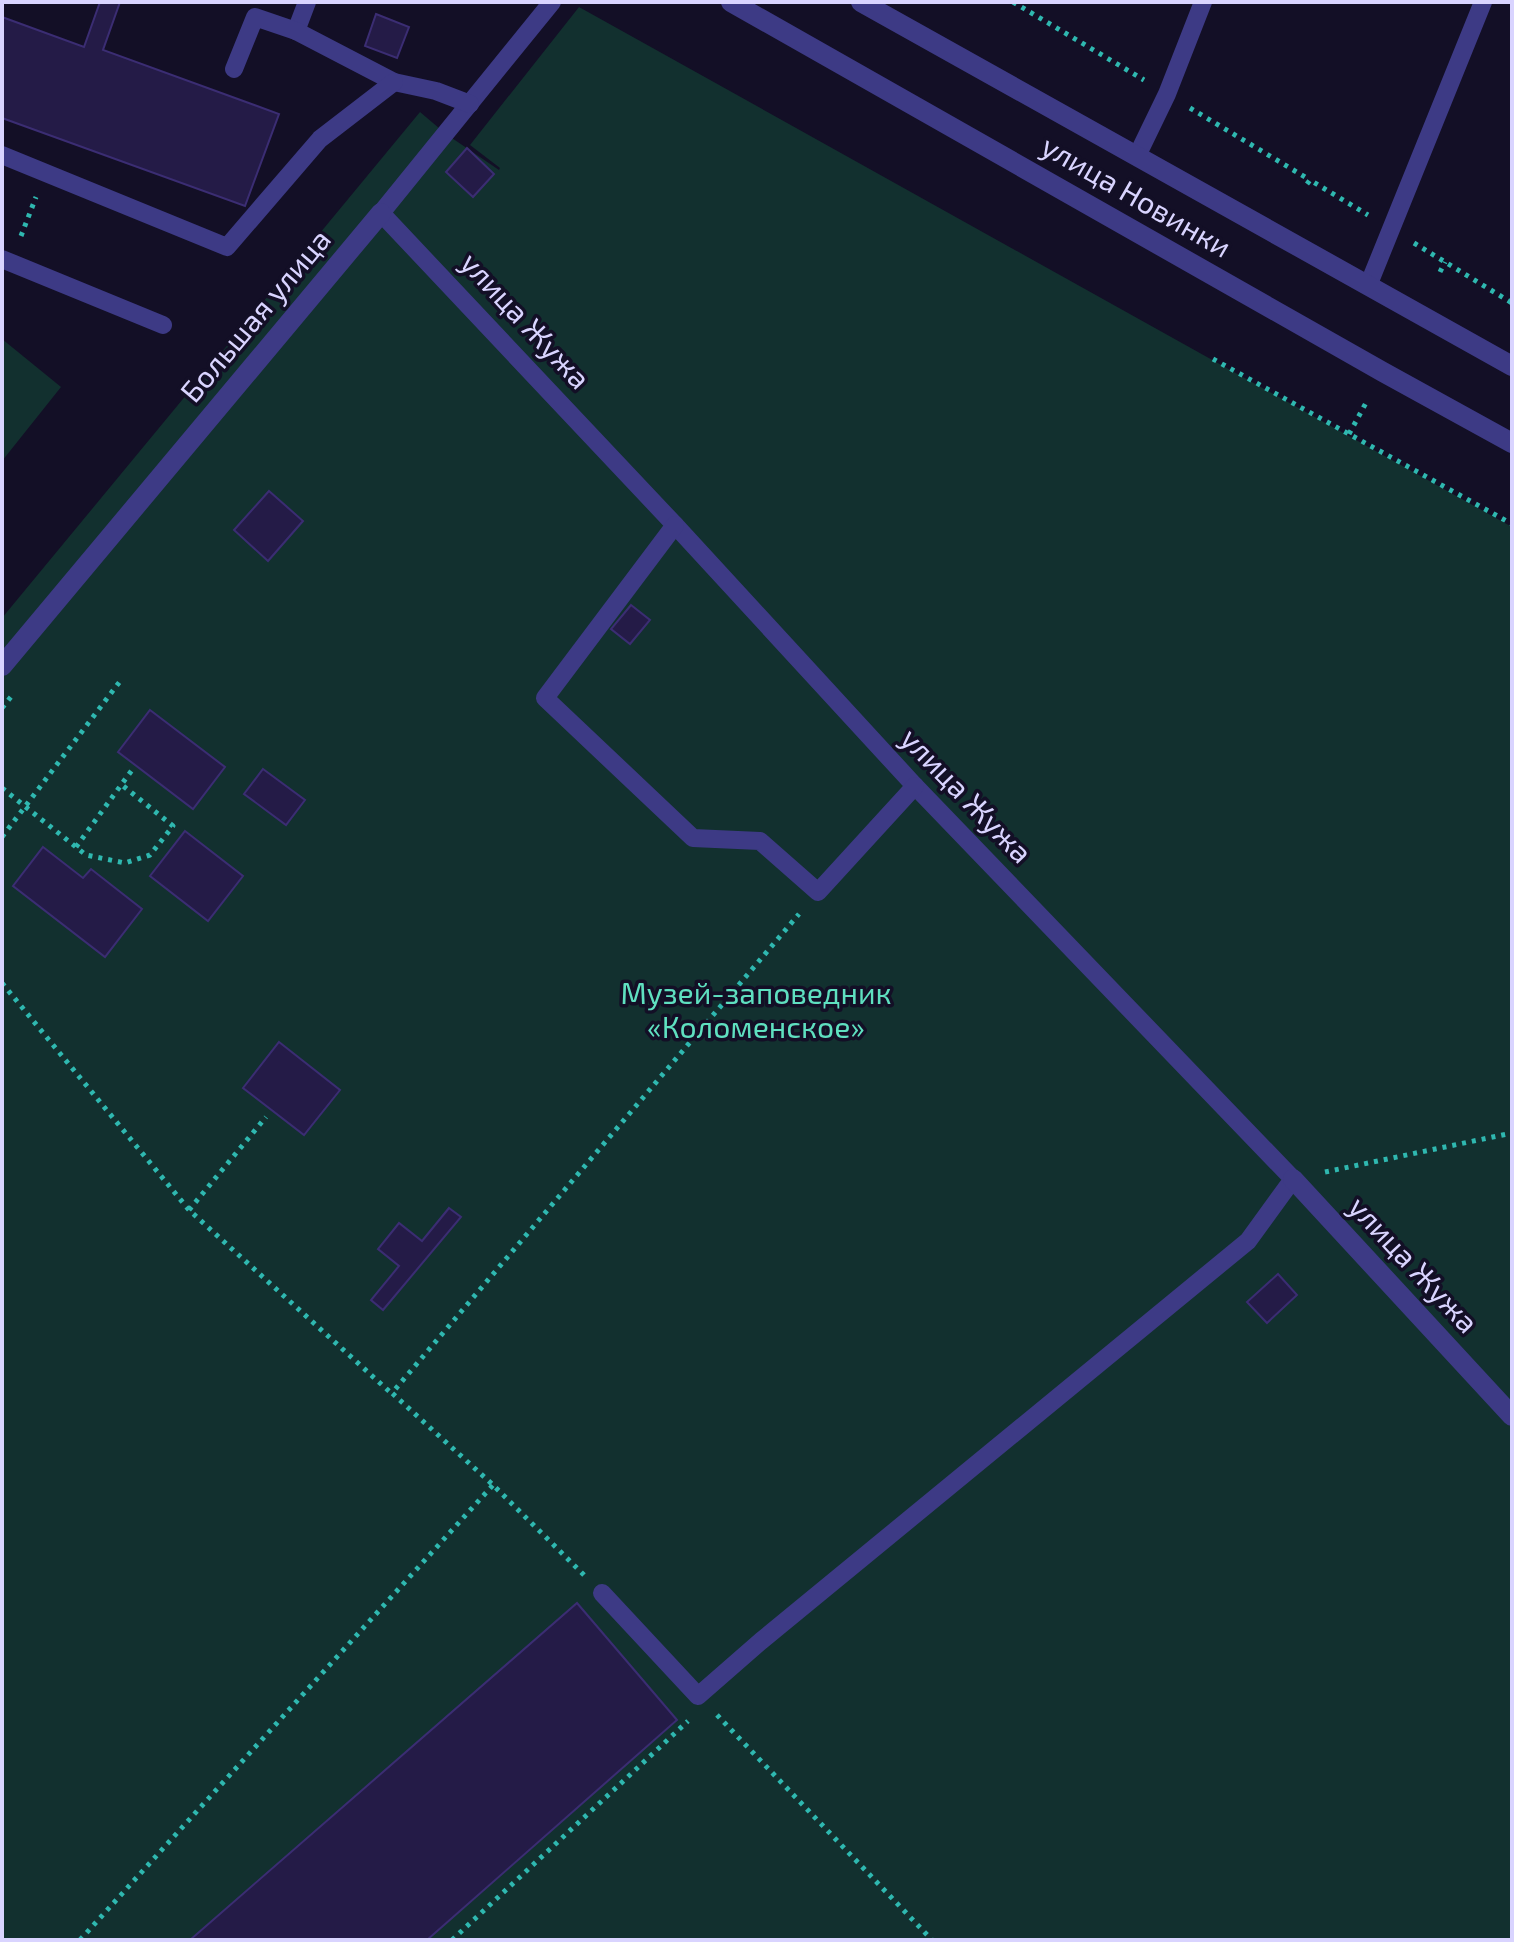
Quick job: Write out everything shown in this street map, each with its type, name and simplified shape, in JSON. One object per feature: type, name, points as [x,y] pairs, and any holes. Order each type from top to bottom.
[{"type":"street","name":"улица Новинки","points":[[731,2],[1512,443]]},
{"type":"street","name":"улица Новинки","points":[[868,4],[1512,366]]},
{"type":"street","name":"Большая улица","points":[[2,666],[381,213]]},
{"type":"street","name":"улица Жужа","points":[[1293,1179],[1512,1416]]},
{"type":"lane","points":[[296,31],[307,2]]},
{"type":"lane","name":"Большая улица","points":[[381,213],[552,2]]},
{"type":"lane","points":[[1137,156],[1167,94],[1203,2]]},
{"type":"lane","points":[[1368,286],[1483,2]]},
{"type":"lane","points":[[234,69],[255,17],[296,31],[394,82],[436,91],[470,104]]},
{"type":"lane","points":[[2,155],[227,247],[320,139],[394,82]]},
{"type":"lane","name":"улица Жужа","points":[[381,213],[915,786],[1293,1179]]},
{"type":"lane","points":[[6,261],[163,325]]},
{"type":"lane","points":[[675,525],[545,698],[693,838],[760,841],[818,892],[915,786]]},
{"type":"lane","points":[[602,1593],[698,1696],[1248,1241],[1293,1179]]},
{"type":"path","points":[[6,261],[45,173]]},
{"type":"path","points":[[1440,272],[1445,262]]},
{"type":"path","points":[[1213,359],[1512,524]]},
{"type":"path","points":[[1349,434],[1367,401]]},
{"type":"path","points":[[2,837],[121,680]]},
{"type":"path","points":[[76,847],[132,770]]},
{"type":"path","points":[[2,788],[86,855],[125,863],[150,855],[173,826],[122,785]]},
{"type":"path","points":[[392,1393],[818,892]]},
{"type":"path","points":[[2,983],[189,1210],[493,1485],[602,1593]]},
{"type":"path","points":[[189,1210],[266,1117]]},
{"type":"path","points":[[1293,1179],[1512,1133]]},
{"type":"path","points":[[80,1940],[493,1485]]},
{"type":"path","points":[[452,1940],[687,1721],[698,1696],[932,1940]]},
{"type":"green space","name":"Музей-заповедник «Коломенское»","points":[[579,7],[1512,527],[1512,1940],[2,1940],[2,618],[420,112],[499,170],[470,145]]},
{"type":"green space","points":[[2,339],[61,387],[2,461]]},
{"type":"building","points":[[100,2],[120,2],[103,50],[279,114],[245,206],[2,118],[2,17],[84,47]]},
{"type":"building","points":[[376,14],[409,27],[397,58],[365,46]]},
{"type":"building","points":[[467,148],[494,174],[473,197],[446,172]]},
{"type":"building","points":[[269,491],[303,521],[268,561],[234,530]]},
{"type":"building","points":[[631,605],[650,620],[630,644],[611,629]]},
{"type":"building","points":[[150,710],[225,767],[193,809],[118,752]]},
{"type":"building","points":[[263,769],[305,800],[286,825],[244,794]]},
{"type":"building","points":[[185,831],[243,876],[208,921],[150,876]]},
{"type":"building","points":[[43,847],[83,878],[91,869],[142,909],[105,957],[13,886]]},
{"type":"building","points":[[279,1042],[340,1090],[304,1135],[243,1088]]},
{"type":"building","points":[[449,1208],[461,1217],[383,1310],[371,1300],[399,1266],[378,1249],[399,1223],[422,1241]]},
{"type":"building","points":[[1278,1274],[1297,1295],[1267,1323],[1247,1302]]},
{"type":"building","points":[[577,1603],[677,1720],[427,1940],[190,1940]]}]
